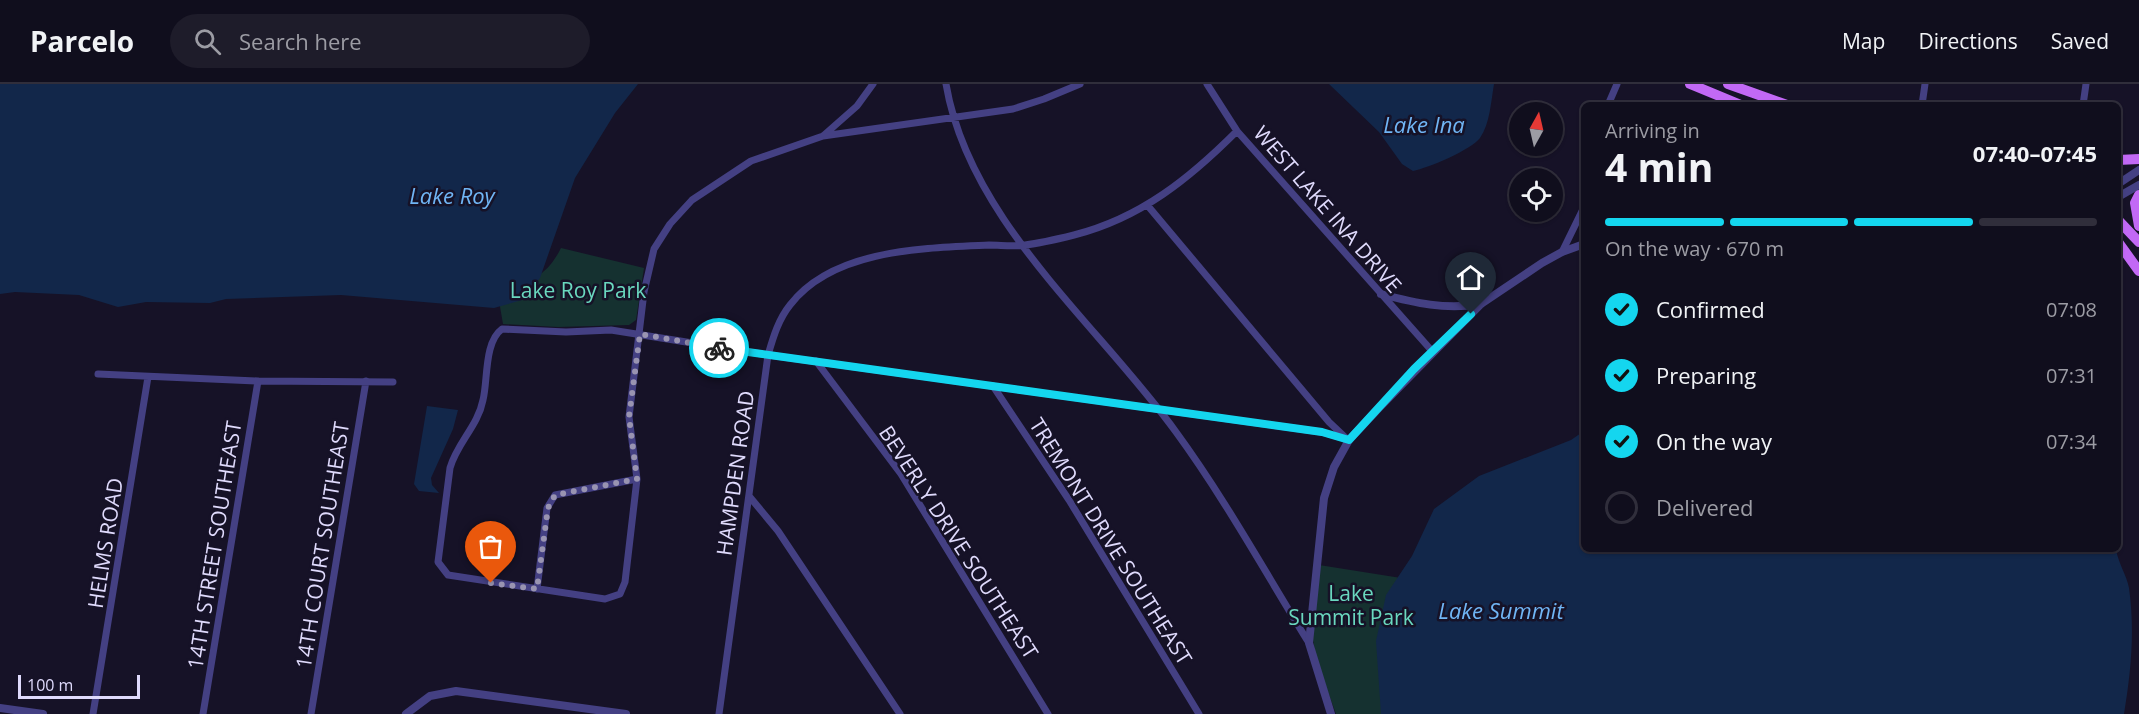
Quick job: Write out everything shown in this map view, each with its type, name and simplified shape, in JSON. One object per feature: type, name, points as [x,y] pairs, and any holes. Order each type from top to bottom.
[{"type":"main road","points":[[1690,84],[1734,102]]},
{"type":"main road","points":[[1728,84],[1779,102]]},
{"type":"main road","points":[[2121,160],[2139,159]]},
{"type":"main road","points":[[2139,195],[2135,203],[2139,226]]},
{"type":"main road","points":[[2121,223],[2139,242]]},
{"type":"main road","points":[[2121,246],[2139,271]]},
{"type":"street","points":[[823,136],[857,106],[873,84]]},
{"type":"street","points":[[946,84],[951,117],[971,164],[1024,246],[1181,438],[1253,548],[1309,643],[1331,714]]},
{"type":"street","points":[[1080,84],[1031,104],[823,136],[751,161],[692,200],[665,231],[650,261],[640,334],[629,417],[637,479],[625,582],[620,594],[605,599],[453,578],[438,562],[450,468],[481,409],[495,334],[502,329],[611,330],[640,334],[768,355],[1322,432],[1349,440]]},
{"type":"street","name":"WEST LAKE INA DRIVE","points":[[1207,84],[1238,131],[1432,351]]},
{"type":"street","points":[[1609,102],[1617,84]]},
{"type":"street","points":[[1922,102],[1925,84]]},
{"type":"street","points":[[2083,102],[2086,84]]},
{"type":"street","name":"HAMPDEN ROAD","points":[[719,714],[768,355],[782,316],[800,293],[828,275],[870,258],[908,250],[1024,246],[1096,229],[1148,206],[1206,162],[1238,131]]},
{"type":"street","points":[[2121,182],[2139,170]]},
{"type":"street","points":[[2121,195],[2139,185]]},
{"type":"street","points":[[1148,206],[1329,422],[1349,440]]},
{"type":"street","points":[[1562,252],[1581,213]]},
{"type":"street","points":[[1309,643],[1324,498],[1334,467],[1349,440],[1432,351],[1481,304],[1562,252],[1581,245]]},
{"type":"street","points":[[1381,294],[1431,306],[1456,308],[1481,304]]},
{"type":"street","name":"BEVERLY DRIVE SOUTHEAST","points":[[816,361],[902,474],[1048,714]]},
{"type":"street","points":[[98,374],[258,381],[393,382]]},
{"type":"street","name":"HELMS ROAD","points":[[93,714],[148,377]]},
{"type":"street","name":"14TH STREET SOUTHEAST","points":[[202,714],[258,381]]},
{"type":"street","name":"14TH COURT SOUTHEAST","points":[[311,714],[366,381]]},
{"type":"street","name":"TREMONT DRIVE SOUTHEAST","points":[[993,386],[1069,500],[1199,714]]},
{"type":"street","points":[[537,589],[548,508],[555,495],[637,479]]},
{"type":"street","points":[[749,496],[778,531],[900,714]]},
{"type":"street","points":[[407,713],[430,696],[456,691],[626,714]]},
{"type":"street","points":[[0,708],[43,714]]},
{"type":"green space","name":"Lake Roy Park","points":[[561,248],[644,268],[636,320],[629,325],[558,327],[503,324],[498,295],[527,283],[542,273]]},
{"type":"green space","name":"Lake Summit Park","points":[[1319,565],[1401,578],[1386,714],[1336,714],[1316,659],[1313,639]]},
{"type":"water","name":"Lake Roy","points":[[0,84],[638,84],[615,113],[575,178],[540,278],[522,300],[494,308],[341,295],[226,299],[210,303],[146,302],[118,307],[79,295],[15,292],[0,294]]},
{"type":"water","name":"Lake Ina","points":[[1329,84],[1494,84],[1488,119],[1480,138],[1468,148],[1449,158],[1413,171],[1402,164],[1379,132]]},
{"type":"water","points":[[427,406],[458,410],[453,429],[431,478],[432,485],[439,493],[419,491],[414,484]]},
{"type":"water","name":"Lake Summit","points":[[1581,433],[1581,552],[2117,552],[2129,588],[2132,620],[2130,667],[2124,714],[1381,714],[1376,641],[1386,595],[1412,556],[1434,509],[1479,476],[1571,440]]},
{"type":"way so far","points":[[491,583],[537,589],[548,508],[555,495],[637,479],[628,429],[640,334],[719,348]]},
{"type":"route","points":[[719,348],[1322,432],[1349,440],[1414,369],[1471,314]]}]
